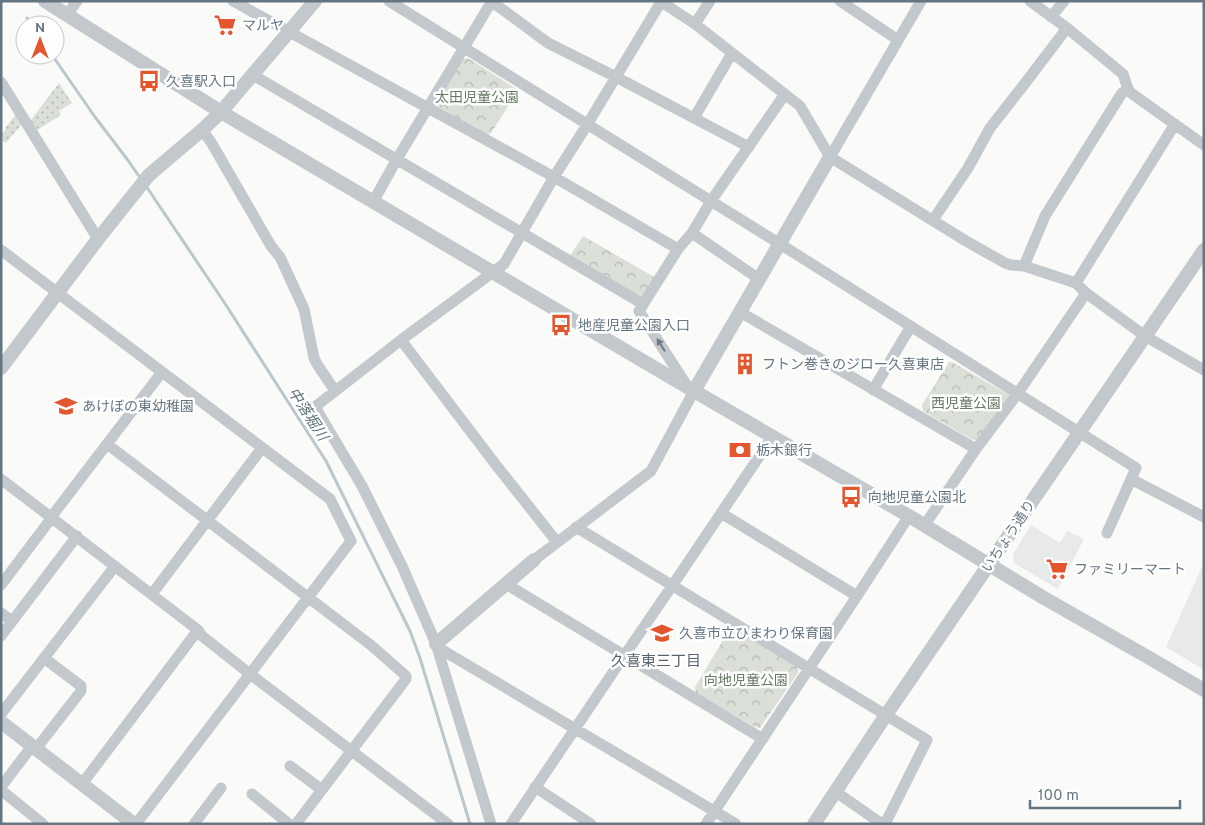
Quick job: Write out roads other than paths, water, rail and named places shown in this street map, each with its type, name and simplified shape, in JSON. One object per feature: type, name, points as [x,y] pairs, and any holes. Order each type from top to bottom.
[{"type":"street","points":[[45,1],[221,112],[909,516],[1044,598],[1204,690]]},
{"type":"street","points":[[67,15],[77,1]]},
{"type":"street","points":[[234,1],[554,177],[678,249]]},
{"type":"street","points":[[1,368],[98,239],[149,175],[221,112],[315,1]]},
{"type":"street","points":[[389,1],[1136,468],[1107,533]]},
{"type":"street","points":[[373,202],[492,1],[548,43],[749,146]]},
{"type":"street","points":[[695,24],[710,1]]},
{"type":"street","points":[[840,1],[898,40]]},
{"type":"street","points":[[436,645],[534,560],[651,471],[691,389],[740,312],[921,1]]},
{"type":"street","points":[[1030,1],[1067,28],[1123,74],[1131,93],[1204,145]]},
{"type":"street","points":[[1052,17],[1064,1]]},
{"type":"street","points":[[490,824],[436,645],[402,566],[362,486],[316,406],[504,264],[521,232],[661,2],[695,24],[800,106],[830,157],[1005,263],[1024,266],[1076,284],[1145,336],[1203,367]]},
{"type":"street","points":[[933,220],[968,168],[990,128],[1067,28]]},
{"type":"street","points":[[694,118],[732,52]]},
{"type":"street","points":[[253,75],[643,304]]},
{"type":"street","points":[[1,82],[98,239]]},
{"type":"street","points":[[1024,266],[1045,216],[1122,94],[1128,89]]},
{"type":"street","points":[[691,389],[639,311],[678,249],[692,233],[711,201],[785,94]]},
{"type":"street","points":[[1076,284],[1175,124]]},
{"type":"street","points":[[202,130],[280,257],[304,309],[314,358],[335,391]]},
{"type":"street","points":[[692,233],[759,279]]},
{"type":"street","points":[[1,250],[330,499],[351,541],[135,824],[1,722]]},
{"type":"street","name":"いちょう通り","points":[[814,824],[988,564],[1204,250]]},
{"type":"street","points":[[924,526],[1086,293]]},
{"type":"street","points":[[740,312],[976,449]]},
{"type":"street","points":[[873,390],[911,326]]},
{"type":"street","points":[[401,340],[496,466],[557,542]]},
{"type":"street","points":[[1,585],[162,372]]},
{"type":"street","points":[[511,824],[773,436]]},
{"type":"street","points":[[107,444],[309,597],[372,646],[406,676],[406,679],[296,824]]},
{"type":"street","points":[[152,594],[262,448]]},
{"type":"street","points":[[1,479],[198,630],[202,636],[250,674],[448,824]]},
{"type":"street","points":[[1131,479],[1204,516]]},
{"type":"street","points":[[721,513],[857,596]]},
{"type":"street","points":[[706,824],[909,516]]},
{"type":"street","points":[[576,528],[927,740],[883,824],[836,792]]},
{"type":"street","points":[[1,636],[77,536]]},
{"type":"street","points":[[1,714],[115,566]]},
{"type":"street","points":[[506,584],[763,739]]},
{"type":"street","points":[[1,613],[12,621]]},
{"type":"street","points":[[82,784],[198,630]]},
{"type":"street","points":[[436,645],[736,824]]},
{"type":"street","points":[[43,824],[1,789],[81,691],[81,686],[44,658]]},
{"type":"street","points":[[290,766],[322,790]]},
{"type":"street","points":[[535,787],[591,824]]},
{"type":"street","points":[[194,824],[221,788]]},
{"type":"street","points":[[252,794],[290,824]]},
{"type":"waterway","name":"中落堀川","points":[[59,65],[141,179]]},
{"type":"waterway","name":"中落堀川","points":[[146,186],[224,302],[326,461],[410,631],[420,658],[470,824]]},
{"type":"place","name":"マルヤ","points":[[225,25]]},
{"type":"place","name":"久喜駅入口","points":[[149,81]]},
{"type":"place","name":"地産児童公園入口","points":[[561,325]]},
{"type":"place","name":"フトン巻きのジロー久喜東店","points":[[745,364]]},
{"type":"place","name":"あけぼの東幼稚園","points":[[66,406]]},
{"type":"place","name":"栃木銀行","points":[[740,450]]},
{"type":"place","name":"向地児童公園北","points":[[851,497]]},
{"type":"place","name":"ファミリーマート","points":[[1057,569]]},
{"type":"place","name":"久喜市立ひまわり保育園","points":[[662,633]]},
{"type":"district","name":"久喜東三丁目","points":[[656,661]]},
{"type":"park label","name":"太田児童公園","points":[[477,97]]},
{"type":"park label","name":"西児童公園","points":[[966,403]]},
{"type":"park label","name":"向地児童公園","points":[[746,680]]}]
